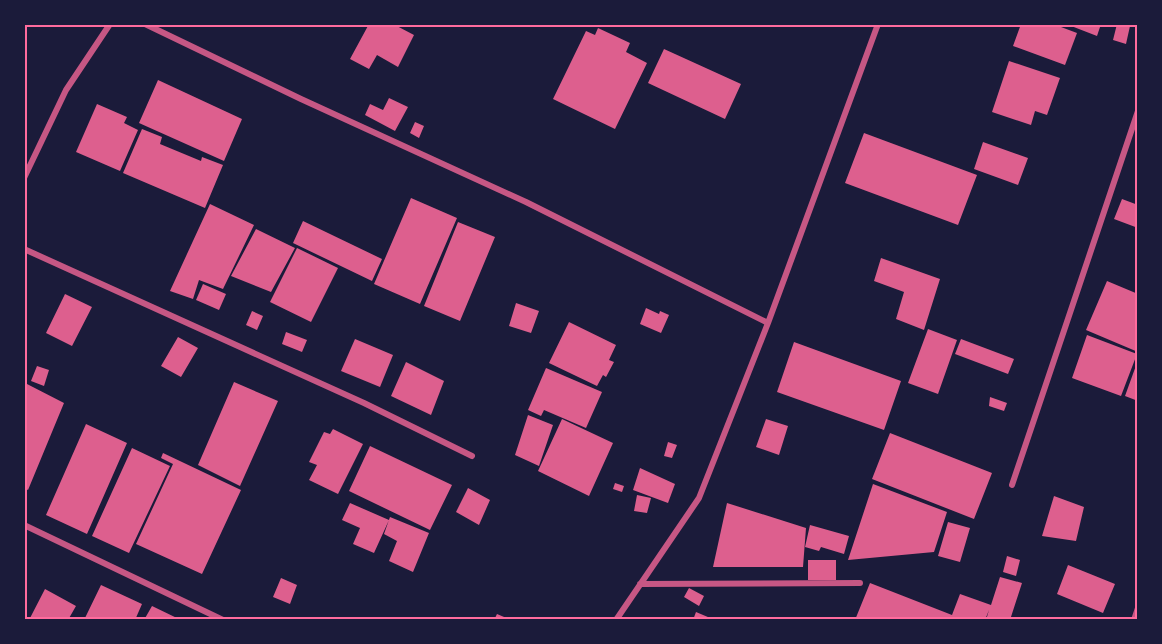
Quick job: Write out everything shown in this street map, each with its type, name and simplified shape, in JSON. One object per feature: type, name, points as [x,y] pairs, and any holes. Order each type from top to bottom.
[{"type":"street","points":[[24,178],[66,90],[110,24]]},
{"type":"street","points":[[145,24],[301,99],[526,202],[768,323]]},
{"type":"street","points":[[616,620],[699,498],[768,323],[878,24]]},
{"type":"street","points":[[1012,485],[1138,111]]},
{"type":"street","points":[[24,249],[364,403],[472,456]]},
{"type":"street","points":[[24,525],[223,620]]},
{"type":"street","points":[[640,584],[860,583]]},
{"type":"street","points":[[1134,620],[1138,608]]},
{"type":"building","points":[[369,24],[393,24],[414,35],[398,67],[377,55],[369,69],[350,59]]},
{"type":"building","points":[[1021,24],[1053,24],[1077,33],[1065,65],[1013,46]]},
{"type":"building","points":[[1066,24],[1101,24],[1097,36]]},
{"type":"building","points":[[1117,24],[1130,26],[1126,44],[1113,40]]},
{"type":"building","points":[[598,28],[630,43],[626,52],[647,63],[615,129],[553,99],[586,31],[595,35]]},
{"type":"building","points":[[664,49],[741,84],[725,119],[648,83]]},
{"type":"building","points":[[1009,61],[1060,78],[1047,115],[1035,111],[1031,125],[992,112]]},
{"type":"building","points":[[158,80],[242,119],[224,161],[139,123]]},
{"type":"building","points":[[389,98],[408,107],[395,131],[365,115],[370,104],[383,110]]},
{"type":"building","points":[[97,104],[127,117],[124,123],[138,130],[120,171],[76,152]]},
{"type":"building","points":[[415,122],[424,126],[419,138],[410,133]]},
{"type":"building","points":[[142,129],[162,137],[160,144],[201,161],[202,157],[223,165],[205,208],[123,173]]},
{"type":"building","points":[[864,133],[977,175],[958,225],[845,183]]},
{"type":"building","points":[[983,142],[1028,158],[1018,185],[974,169]]},
{"type":"building","points":[[411,198],[457,218],[420,304],[374,284]]},
{"type":"building","points":[[1122,199],[1138,205],[1138,228],[1114,219]]},
{"type":"building","points":[[210,204],[254,225],[223,289],[199,280],[193,299],[170,291]]},
{"type":"building","points":[[303,221],[382,259],[372,281],[293,243]]},
{"type":"building","points":[[458,222],[495,237],[460,321],[424,306]]},
{"type":"building","points":[[256,229],[295,248],[271,292],[231,276]]},
{"type":"building","points":[[297,248],[338,268],[311,322],[270,302]]},
{"type":"building","points":[[881,258],[940,279],[924,330],[896,319],[904,292],[874,281]]},
{"type":"building","points":[[1107,281],[1138,294],[1138,352],[1086,330]]},
{"type":"building","points":[[203,284],[226,294],[219,310],[196,300]]},
{"type":"building","points":[[65,294],[92,307],[72,346],[46,333]]},
{"type":"building","points":[[516,303],[539,311],[531,333],[509,326]]},
{"type":"building","points":[[646,308],[659,314],[660,311],[669,315],[661,333],[640,324]]},
{"type":"building","points":[[252,311],[263,316],[257,330],[246,325]]},
{"type":"building","points":[[569,322],[616,345],[609,360],[614,362],[606,377],[603,375],[597,386],[549,363]]},
{"type":"building","points":[[928,329],[957,340],[938,394],[908,383]]},
{"type":"building","points":[[286,332],[307,340],[302,352],[282,344]]},
{"type":"building","points":[[1087,335],[1137,354],[1121,396],[1072,378]]},
{"type":"building","points":[[178,337],[198,348],[181,377],[161,366]]},
{"type":"building","points":[[355,339],[393,355],[380,387],[341,371]]},
{"type":"building","points":[[961,339],[1014,359],[1008,374],[955,354]]},
{"type":"building","points":[[794,342],[901,381],[884,430],[777,392]]},
{"type":"building","points":[[1138,360],[1138,401],[1125,396]]},
{"type":"building","points":[[406,362],[444,381],[431,415],[391,396]]},
{"type":"building","points":[[37,366],[49,370],[44,386],[31,381]]},
{"type":"building","points":[[546,368],[602,392],[586,428],[544,410],[541,416],[528,410]]},
{"type":"building","points":[[234,382],[278,401],[240,486],[198,465]]},
{"type":"building","points":[[27,384],[64,403],[28,490],[24,488],[24,391]]},
{"type":"building","points":[[990,397],[1007,403],[1004,411],[989,406]]},
{"type":"building","points":[[528,415],[553,425],[539,466],[515,455]]},
{"type":"building","points":[[562,419],[613,443],[589,496],[538,471]]},
{"type":"building","points":[[766,419],[788,426],[779,455],[756,447]]},
{"type":"building","points":[[86,424],[127,443],[87,534],[46,515]]},
{"type":"building","points":[[333,429],[363,444],[338,494],[309,480],[317,465],[309,462],[324,432],[330,434]]},
{"type":"building","points":[[890,433],[992,473],[974,519],[872,479]]},
{"type":"building","points":[[668,442],[677,445],[672,458],[664,456]]},
{"type":"building","points":[[370,446],[452,485],[430,530],[349,491]]},
{"type":"building","points":[[132,448],[170,466],[129,553],[92,536]]},
{"type":"building","points":[[163,453],[241,490],[202,574],[136,544],[173,464],[161,458]]},
{"type":"building","points":[[640,468],[675,484],[668,503],[633,490]]},
{"type":"building","points":[[615,483],[624,486],[622,492],[613,489]]},
{"type":"building","points":[[873,484],[947,512],[934,552],[848,560]]},
{"type":"building","points":[[468,488],[490,500],[479,525],[456,512]]},
{"type":"building","points":[[637,495],[651,498],[647,513],[634,511]]},
{"type":"building","points":[[1054,496],[1084,507],[1076,541],[1042,536]]},
{"type":"building","points":[[350,503],[389,520],[374,553],[353,544],[360,528],[342,520]]},
{"type":"building","points":[[727,503],[806,528],[803,567],[713,567]]},
{"type":"building","points":[[390,517],[429,533],[413,572],[389,561],[397,541],[384,534]]},
{"type":"building","points":[[948,522],[970,528],[960,562],[938,556]]},
{"type":"building","points":[[810,525],[849,536],[844,554],[821,547],[819,551],[805,547]]},
{"type":"building","points":[[1007,556],[1020,560],[1016,576],[1003,572]]},
{"type":"building","points":[[808,560],[836,560],[836,580],[808,580]]},
{"type":"building","points":[[1068,565],[1115,584],[1103,613],[1057,594]]},
{"type":"building","points":[[1000,577],[1022,583],[1010,620],[986,620],[989,610],[985,620],[966,620],[958,617],[963,620],[855,620],[870,583],[952,615],[960,594],[991,605]]},
{"type":"building","points":[[281,578],[297,585],[290,604],[273,597]]},
{"type":"building","points":[[101,585],[142,604],[135,620],[85,618]]},
{"type":"building","points":[[689,588],[704,596],[699,606],[684,597]]},
{"type":"building","points":[[45,589],[76,606],[68,620],[29,620]]},
{"type":"building","points":[[152,606],[181,620],[144,620]]},
{"type":"building","points":[[696,612],[715,620],[693,620]]},
{"type":"building","points":[[497,614],[511,620],[494,620]]}]
